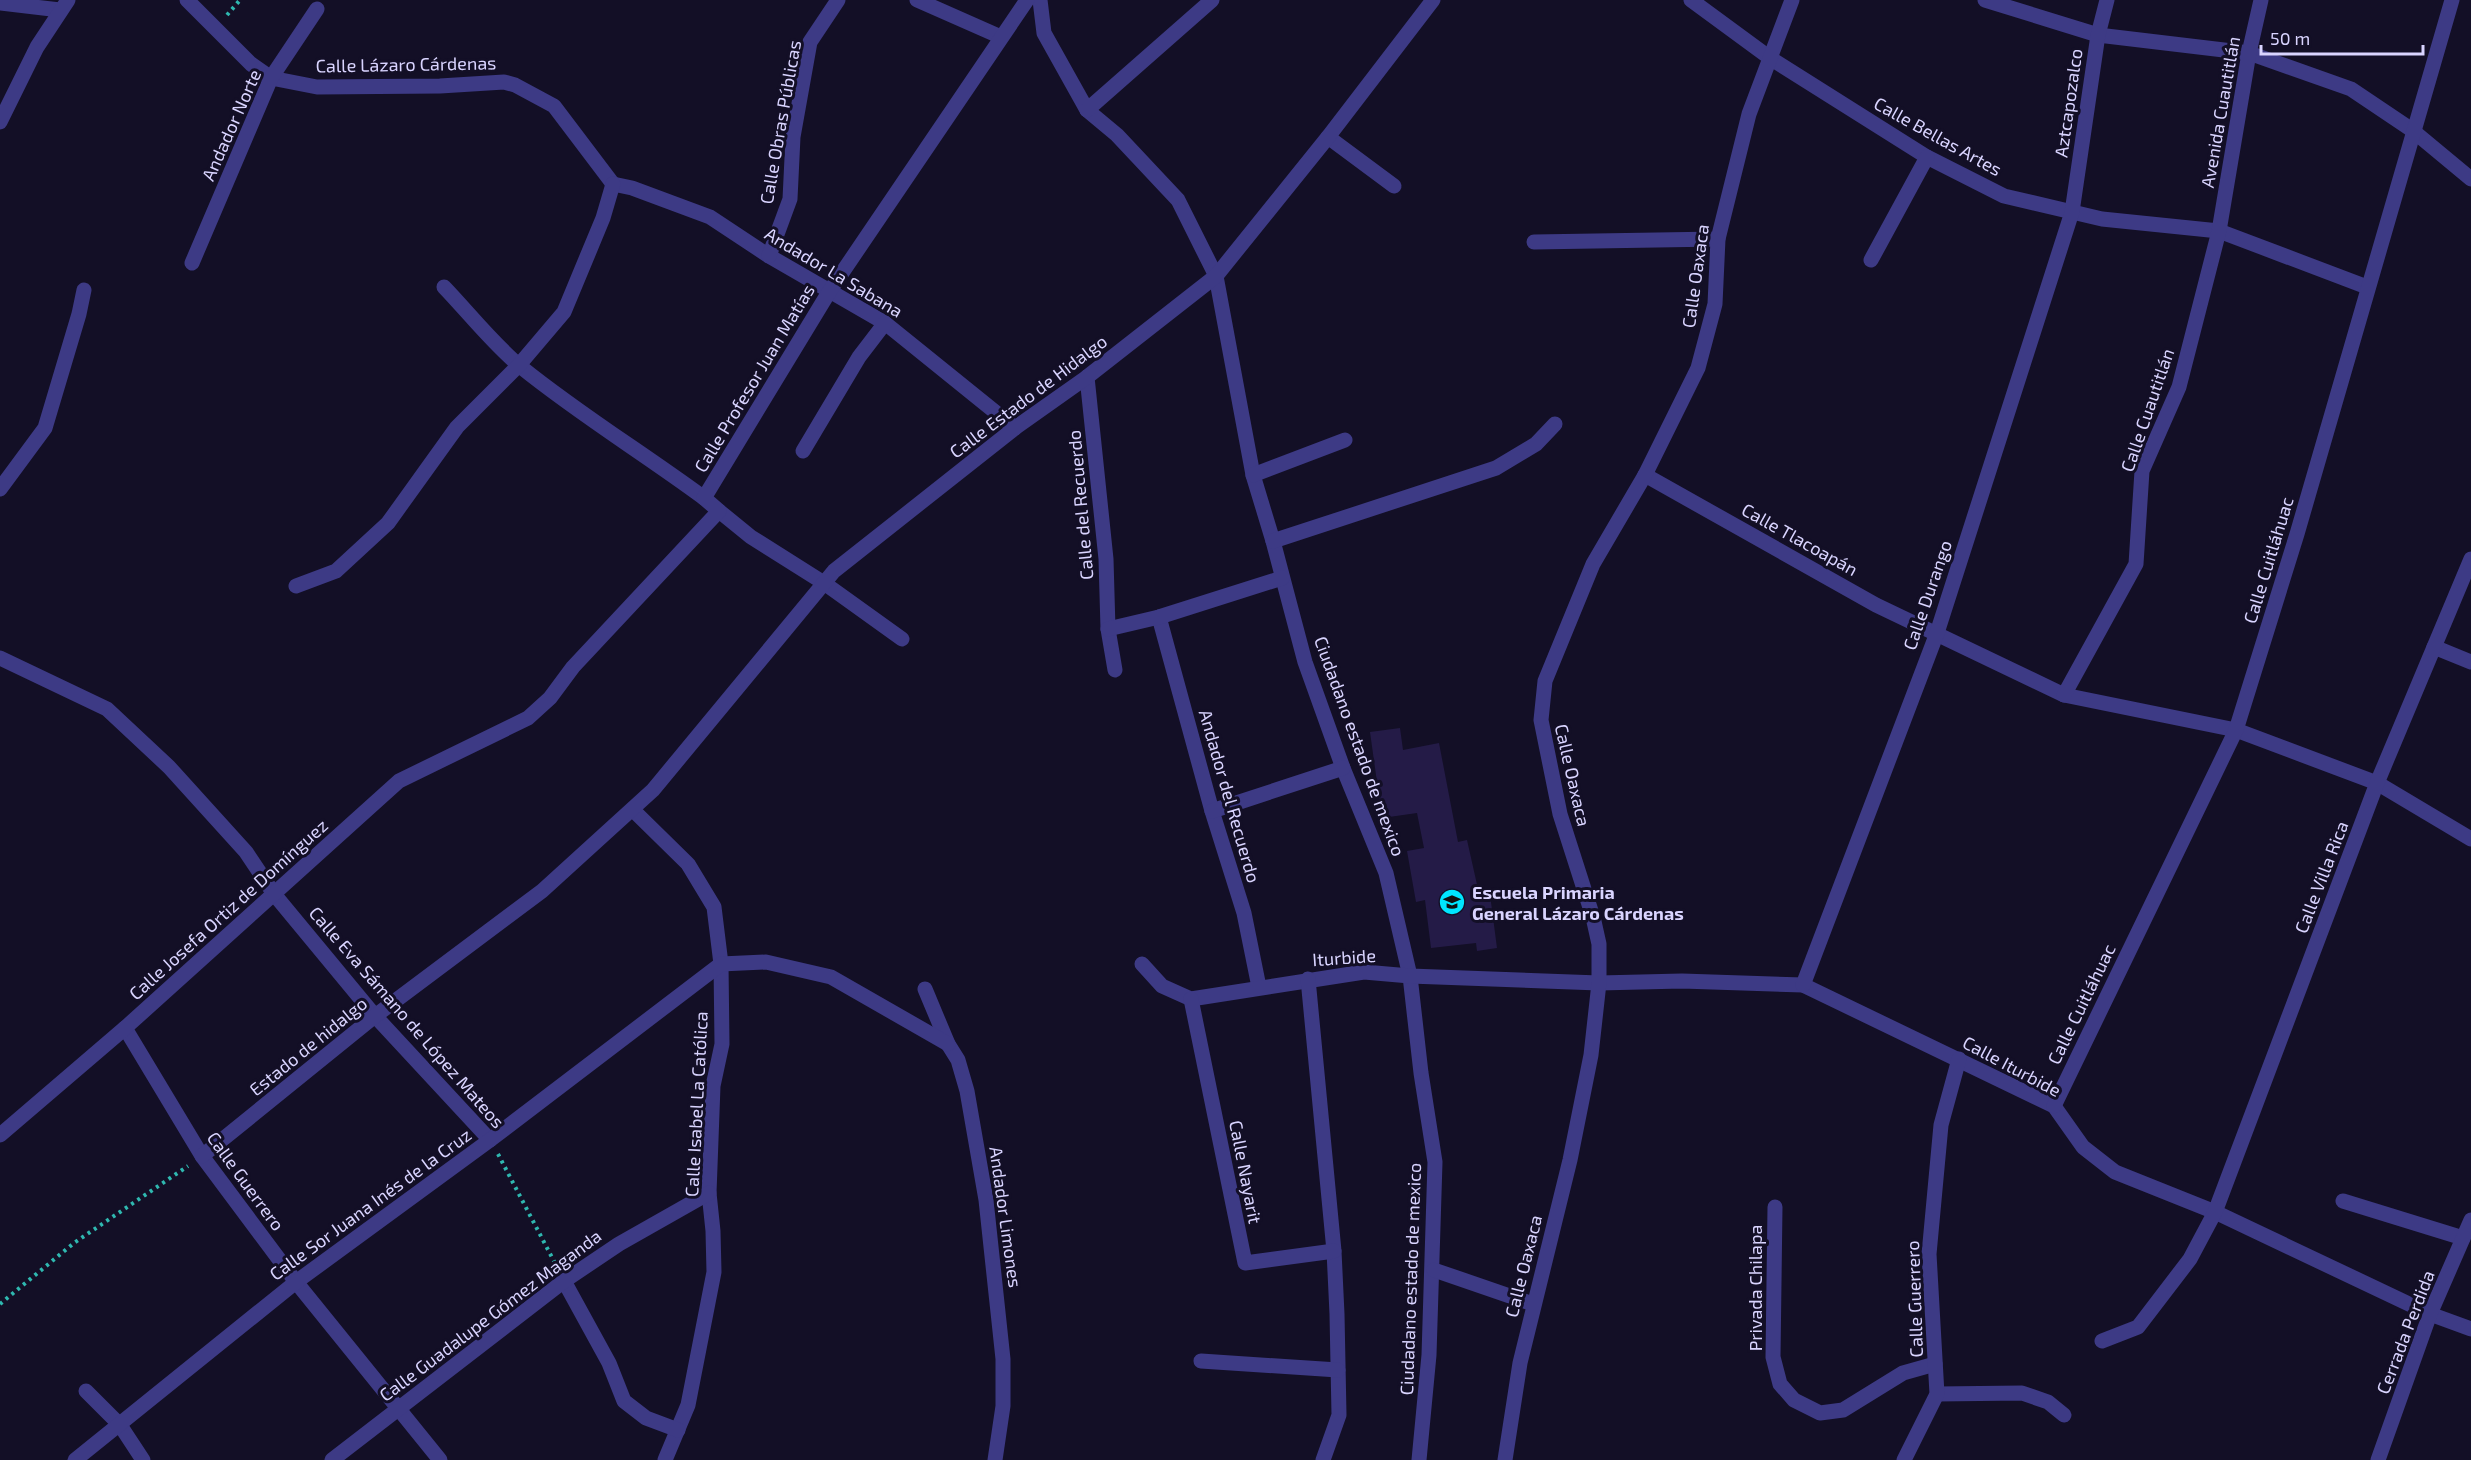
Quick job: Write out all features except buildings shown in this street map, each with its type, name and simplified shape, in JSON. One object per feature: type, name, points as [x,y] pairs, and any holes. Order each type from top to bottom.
[{"type":"street","name":"Calle Lázaro Cárdenas","points":[[187,0],[250,64],[271,78],[317,87],[440,86],[504,82],[515,85],[554,106],[613,184]]},
{"type":"street","name":"Calle Obras Públicas","points":[[769,256],[790,199],[793,137],[810,42],[838,0]]},
{"type":"street","points":[[917,0],[1001,37]]},
{"type":"street","name":"Calle Profesor Juan Matías","points":[[824,583],[751,537],[704,498],[829,292],[1027,0]]},
{"type":"street","name":"Ciudadano estado de mexico","points":[[1040,0],[1044,33],[1087,110],[1117,135],[1178,200],[1216,276],[1253,475],[1274,541],[1305,662],[1343,768],[1386,873],[1410,976],[1421,1073],[1436,1162],[1430,1355],[1419,1460]]},
{"type":"street","points":[[1087,110],[1212,0]]},
{"type":"street","name":"Calle Estado de Hidalgo","points":[[633,810],[653,790],[834,571],[1015,428],[1087,377],[1216,276],[1328,137],[1433,0]]},
{"type":"street","name":"Calle Bellas Artes","points":[[1691,0],[1770,58],[1927,157],[2004,196],[2102,219],[2219,231],[2367,287]]},
{"type":"street","name":"Calle Oaxaca","points":[[1505,1460],[1520,1363],[1570,1160],[1591,1055],[1599,983],[1599,944],[1560,814],[1541,720],[1545,681],[1593,564],[1645,475],[1698,368],[1715,304],[1718,239],[1749,114],[1792,0]]},
{"type":"street","points":[[1985,0],[2098,35],[2249,53],[2351,89],[2412,130],[2471,179]]},
{"type":"street","name":"Aztcapozalco","points":[[2072,212],[2098,35],[2107,0]]},
{"type":"street","name":"Avenida Cuautitlán","points":[[2219,231],[2249,53],[2261,0]]},
{"type":"street","name":"Calle Cuitláhuac","points":[[2054,1106],[2236,730],[2297,534],[2412,130],[2452,0]]},
{"type":"street","points":[[0,3],[64,5]]},
{"type":"street","points":[[0,122],[37,47],[64,5]]},
{"type":"street","name":"Andador Norte","points":[[192,263],[271,78],[317,9]]},
{"type":"street","points":[[1328,137],[1394,186]]},
{"type":"street","points":[[1871,260],[1927,157]]},
{"type":"street","name":"Andador La Sabana","points":[[613,184],[632,188],[710,217],[769,256],[885,323],[1015,428]]},
{"type":"street","points":[[296,586],[336,571],[388,523],[456,427],[519,365],[564,312],[603,218],[613,184]]},
{"type":"street","name":"Calle Durango","points":[[1803,985],[1937,633],[2072,212]]},
{"type":"street","name":"Calle Cuautitlán","points":[[2064,695],[2136,564],[2142,471],[2179,387],[2219,231]]},
{"type":"street","points":[[1534,242],[1718,239]]},
{"type":"street","points":[[444,287],[519,365],[617,439],[704,498]]},
{"type":"street","points":[[0,489],[45,428],[84,290]]},
{"type":"street","points":[[803,451],[859,357],[885,323]]},
{"type":"street","name":"Calle del Recuerdo","points":[[1087,377],[1106,559],[1108,629],[1115,670]]},
{"type":"street","points":[[1274,541],[1496,468],[1536,444],[1555,424]]},
{"type":"street","points":[[1253,475],[1345,440]]},
{"type":"street","name":"Calle Tlacoapán","points":[[1645,475],[1876,605],[2064,695],[2236,730],[2377,783],[2471,839]]},
{"type":"street","name":"Calle Josefa Ortiz de Domínguez","points":[[0,1135],[125,1028],[399,781],[528,718],[550,698],[573,667],[719,511]]},
{"type":"street","name":"Calle Villa Rica","points":[[2102,1341],[2138,1327],[2190,1259],[2215,1212],[2377,783],[2471,559]]},
{"type":"street","points":[[1108,629],[1159,617],[1282,578]]},
{"type":"street","points":[[824,583],[902,639]]},
{"type":"street","name":"Andador del Recuerdo","points":[[1159,617],[1212,811],[1244,913],[1259,987]]},
{"type":"street","points":[[2434,647],[2471,662]]},
{"type":"street","name":"Calle Eva Sámano de López Mateos","points":[[0,658],[107,710],[169,767],[246,852],[274,894],[375,1016],[490,1140]]},
{"type":"street","points":[[1212,811],[1343,768]]},
{"type":"street","name":"Calle Isabel La Católica","points":[[633,810],[688,864],[714,907],[720,964],[722,1044],[712,1086],[709,1193],[714,1272],[688,1405],[665,1460]]},
{"type":"street","name":"Estado de hidalgo","points":[[202,1156],[375,1016],[542,891],[633,810]]},
{"type":"street","points":[[720,964],[766,962],[831,977],[948,1044]]},
{"type":"street","name":"Calle Sor Juana Inés de la Cruz","points":[[75,1460],[296,1282],[490,1140],[720,964]]},
{"type":"street","points":[[1142,964],[1162,986],[1191,999]]},
{"type":"street","name":"Iturbide","points":[[1191,999],[1364,972],[1410,976],[1599,983]]},
{"type":"street","points":[[1308,979],[1334,1251],[1338,1370],[1339,1415],[1323,1460]]},
{"type":"street","name":"Calle Iturbide","points":[[1599,983],[1682,981],[1803,985],[2054,1106],[2083,1147],[2115,1172],[2215,1212],[2430,1314],[2471,1329]]},
{"type":"street","name":"Andador Limones","points":[[925,989],[948,1044],[958,1060],[968,1091],[986,1200],[1003,1359],[1003,1406],[995,1460]]},
{"type":"street","name":"Calle Nayarit","points":[[1191,999],[1245,1263],[1334,1251]]},
{"type":"street","name":"Calle Guerrero","points":[[125,1028],[202,1156],[296,1282],[440,1460]]},
{"type":"street","name":"Calle Guerrero","points":[[1937,1394],[1929,1254],[1941,1125],[1959,1059]]},
{"type":"street","name":"Calle Guadalupe Gómez Maganda","points":[[332,1460],[564,1281],[619,1244],[709,1193]]},
{"type":"street","points":[[2343,1201],[2463,1238]]},
{"type":"street","name":"Privada Chilapa","points":[[1775,1207],[1773,1357],[1780,1384],[1794,1400],[1820,1413],[1843,1410],[1903,1373],[1935,1364]]},
{"type":"street","name":"Cerrada Perdida","points":[[2378,1460],[2430,1314],[2471,1220]]},
{"type":"street","points":[[1434,1269],[1533,1304]]},
{"type":"street","points":[[564,1281],[609,1363],[624,1401],[646,1418],[678,1430]]},
{"type":"street","points":[[1201,1361],[1338,1370]]},
{"type":"street","points":[[86,1390],[120,1425],[143,1460]]},
{"type":"street","points":[[1904,1460],[1937,1394],[2022,1393],[2048,1402],[2064,1415]]},
{"type":"path","name":"Calle Eva Sámano de López Mateos","points":[[490,1140],[564,1281]]},
{"type":"path","points":[[0,1304],[74,1243],[202,1156]]},
{"type":"place","name":"Escuela Primaria General Lázaro Cárdenas","points":[[1452,902]]}]
